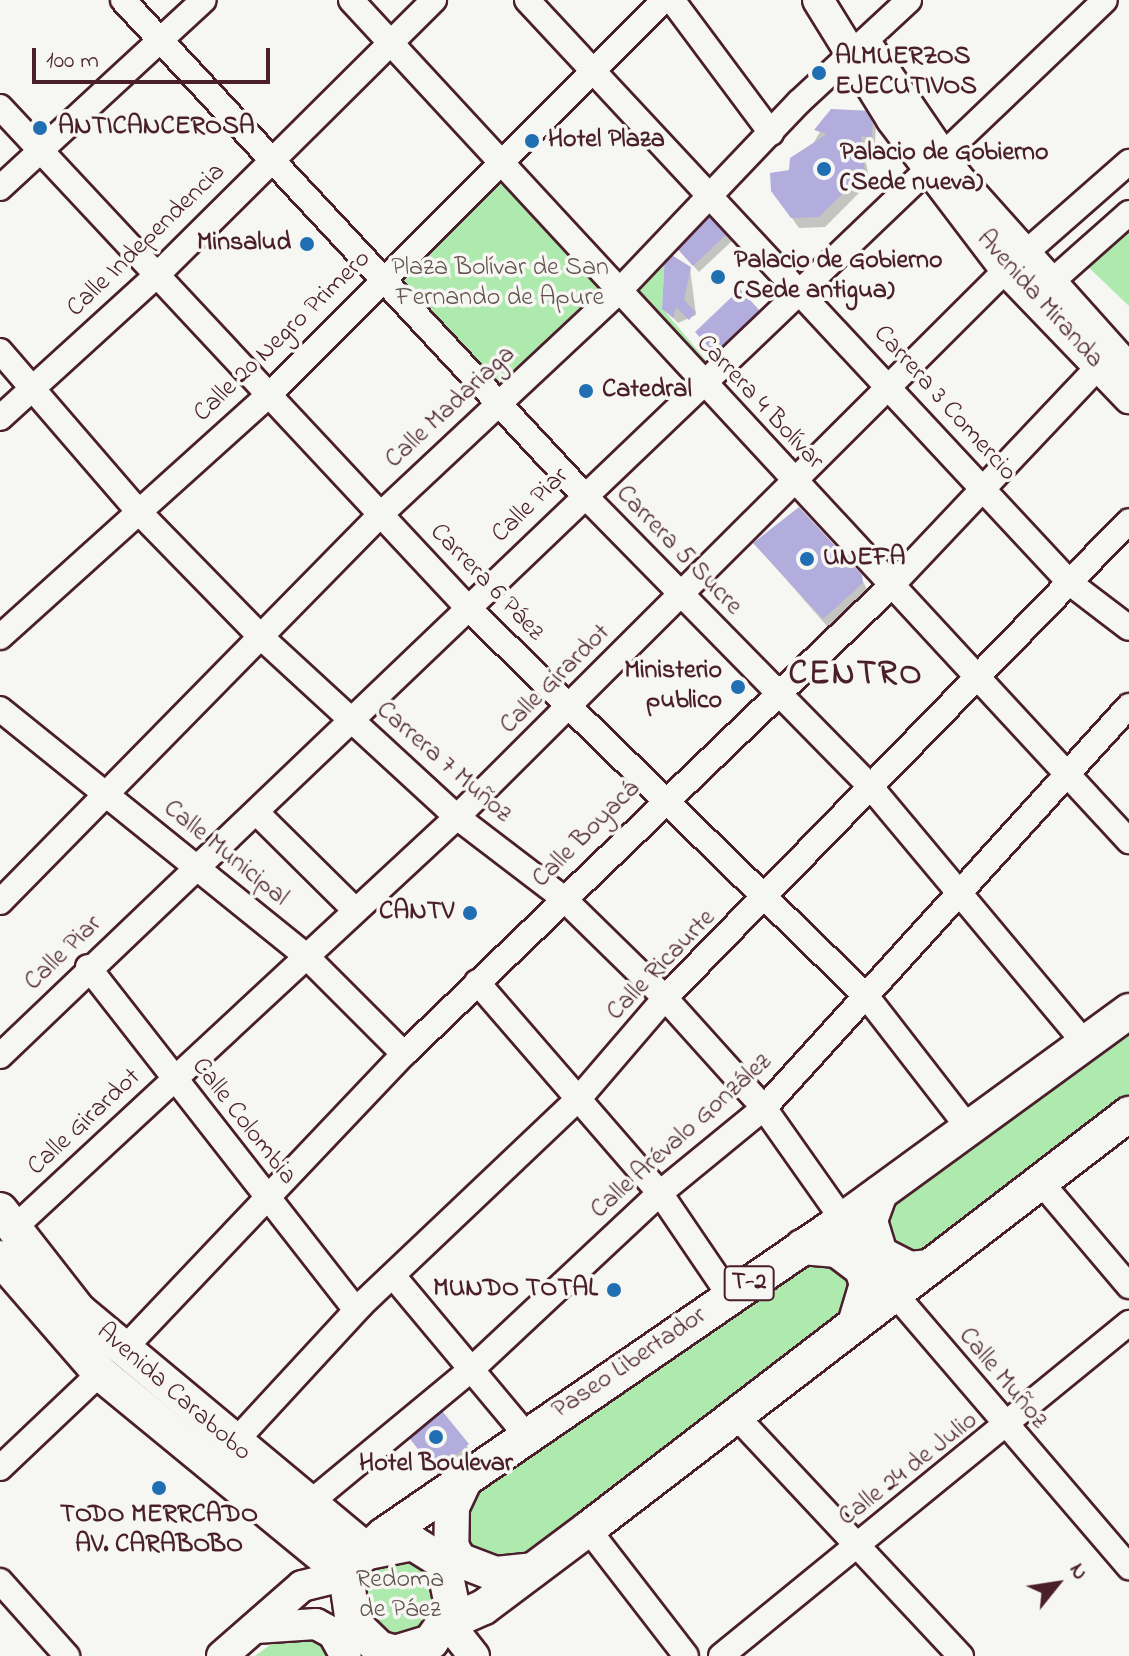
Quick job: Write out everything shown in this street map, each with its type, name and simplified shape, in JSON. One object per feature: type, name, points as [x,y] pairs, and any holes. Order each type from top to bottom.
[{"type":"highway","name":"Paseo Libertador","points":[[357,1564],[466,1477],[840,1222],[1129,1011]]},
{"type":"highway","points":[[448,1623],[451,1578],[430,1550],[395,1542],[357,1564],[346,1606],[364,1637],[387,1650],[414,1654],[448,1623],[533,1570],[737,1417],[1039,1180],[1129,1114]]},
{"type":"highway","points":[[880,1193],[870,1221],[880,1254],[910,1269],[930,1267]]},
{"type":"highway","name":"Avenida Carabobo","points":[[4,1232],[79,1311],[111,1362],[357,1564]]},
{"type":"highway","points":[[802,1247],[837,1250],[862,1269],[867,1284],[855,1324]]},
{"type":"highway","name":"Avenida Carabobo","points":[[111,1362],[232,1445],[306,1506],[357,1564]]},
{"type":"highway","points":[[466,1477],[452,1507],[451,1546],[459,1560],[496,1574],[533,1570]]},
{"type":"main road","name":"Avenida Miranda","points":[[818,0],[858,45]]},
{"type":"main road","name":"Avenida Miranda","points":[[835,0],[858,45],[935,159],[1098,367],[1129,398]]},
{"type":"main road","name":"Avenida Miranda","points":[[1016,264],[1049,284],[1129,369]]},
{"type":"main road","name":"Paseo Libertador","points":[[222,1656],[302,1586],[357,1564]]},
{"type":"main road","points":[[448,1623],[474,1656]]},
{"type":"main road","points":[[254,1629],[316,1624],[333,1633],[346,1656]]},
{"type":"street","name":"Carrera 5 Sucre","points":[[123,0],[269,162],[383,279],[583,494],[776,695],[869,785],[964,891],[1085,1043]]},
{"type":"street","points":[[0,188],[204,0]]},
{"type":"street","name":"Carrera 4 Bolívar","points":[[351,0],[795,485],[1129,841]]},
{"type":"street","name":"Calle Independencia","points":[[0,418],[156,276],[434,0]]},
{"type":"street","name":"Carrera 3 Comercio","points":[[527,0],[598,71],[801,288],[1070,583],[1129,628]]},
{"type":"street","name":"Calle 20 Negro Primero","points":[[0,637],[267,397],[383,279],[598,71],[664,0]]},
{"type":"street","points":[[672,0],[771,133]]},
{"type":"street","name":"Calle Madariaga","points":[[0,902],[107,797],[381,514],[497,402],[619,291],[858,45],[909,0]]},
{"type":"street","name":"Calle Piar","points":[[0,1056],[88,967],[259,815],[583,494],[704,386],[935,159],[1105,0]]},
{"type":"street","name":"Carrera 6 Páez","points":[[0,107],[267,397],[467,607],[867,997],[968,1127]]},
{"type":"street","name":"Calle Girardot","points":[[4,1232],[174,1078],[353,908],[457,817],[1016,264],[1129,162]]},
{"type":"street","points":[[1049,284],[1129,213]]},
{"type":"street","name":"Carrera 7 Muñoz","points":[[0,351],[138,511],[260,636],[457,817],[563,898],[665,998],[764,1108],[840,1222]]},
{"type":"street","name":"Calle Boyacá","points":[[0,1468],[111,1362],[404,1054],[663,799],[892,585],[1098,367]]},
{"type":"street","name":"Calle Ricaurte","points":[[232,1445],[356,1310],[581,1096],[665,998],[766,898],[975,674],[1070,583],[1129,521]]},
{"type":"street","name":"Calle Arévalo González","points":[[306,1506],[473,1368],[660,1193],[764,1108],[1070,776],[1129,706]]},
{"type":"street","name":"Calle Municipal","points":[[0,709],[305,955],[404,1054]]},
{"type":"street","points":[[259,815],[353,908]]},
{"type":"street","name":"Calle Colombia","points":[[88,967],[356,1310]]},
{"type":"street","points":[[477,982],[581,1096],[660,1193],[730,1296]]},
{"type":"street","points":[[1039,1180],[1129,1286]]},
{"type":"street","name":"Calle Muñoz","points":[[840,1222],[1006,1429],[1129,1567]]},
{"type":"street","points":[[394,1277],[526,1435]]},
{"type":"street","name":"Calle 24 de Julio","points":[[721,1656],[1006,1429],[1129,1323]]},
{"type":"street","points":[[737,1417],[949,1652]]},
{"type":"street","points":[[588,1529],[686,1656]]},
{"type":"street","points":[[0,1581],[67,1656]]},
{"type":"green space","name":"Plaza Bolívar de San Fernando de Apure","points":[[502,164],[609,278],[704,191],[665,251],[662,308],[710,365],[704,386],[618,311],[590,337],[580,327],[497,402],[383,279]]},
{"type":"green space","points":[[1129,221],[1129,306],[1081,260]]},
{"type":"green space","points":[[1129,1028],[1129,1105],[921,1263],[884,1252],[880,1206]]},
{"type":"green space","points":[[818,1254],[853,1266],[855,1306],[520,1566],[467,1552],[460,1505]]},
{"type":"green space","name":"Redoma de Páez","points":[[399,1557],[414,1560],[431,1574],[438,1596],[435,1611],[421,1628],[399,1635],[384,1632],[367,1618],[360,1596],[363,1581],[377,1564]]},
{"type":"green space","points":[[307,1628],[337,1656],[255,1656],[292,1629]]},
{"type":"building","points":[[831,109],[873,111],[872,137],[861,136],[865,172],[819,217],[791,218],[771,191],[770,173],[789,170],[790,158],[827,134],[814,130]]},
{"type":"building","points":[[710,209],[730,231],[693,266],[673,244]]},
{"type":"building","points":[[665,251],[691,267],[684,300],[696,312],[689,320],[676,307],[673,318],[662,309]]},
{"type":"building","points":[[740,289],[760,311],[715,354],[695,332]]},
{"type":"building","name":"UNEFA","points":[[799,507],[862,575],[863,583],[823,619],[753,543]]},
{"type":"building","name":"Hotel Boulevar","points":[[438,1406],[469,1444],[436,1472],[403,1430]]},
{"type":"place","name":"ALMUERZOS EJECUTIVOS","points":[[819,73]]},
{"type":"place","name":"ANTICANCEROSA","points":[[40,128]]},
{"type":"place","name":"Hotel Plaza","points":[[532,141]]},
{"type":"place","name":"Palacio de Gobierno (Sede nueva)","points":[[824,169]]},
{"type":"place","name":"Minsalud","points":[[307,244]]},
{"type":"place","name":"Palacio de Gobierno (Sede antigua)","points":[[718,277]]},
{"type":"place","name":"Catedral","points":[[586,391]]},
{"type":"place","name":"UNEFA","points":[[807,559]]},
{"type":"place","name":"Ministerio publico","points":[[738,687]]},
{"type":"place","name":"CANTV","points":[[470,913]]},
{"type":"place","name":"MUNDO TOTAL","points":[[614,1290]]},
{"type":"place","name":"Hotel Boulevar","points":[[436,1437]]},
{"type":"place","name":"TODO MERRCADO AV. CARABOBO","points":[[159,1488]]},
{"type":"district","name":"CENTRO","points":[[856,676]]}]
